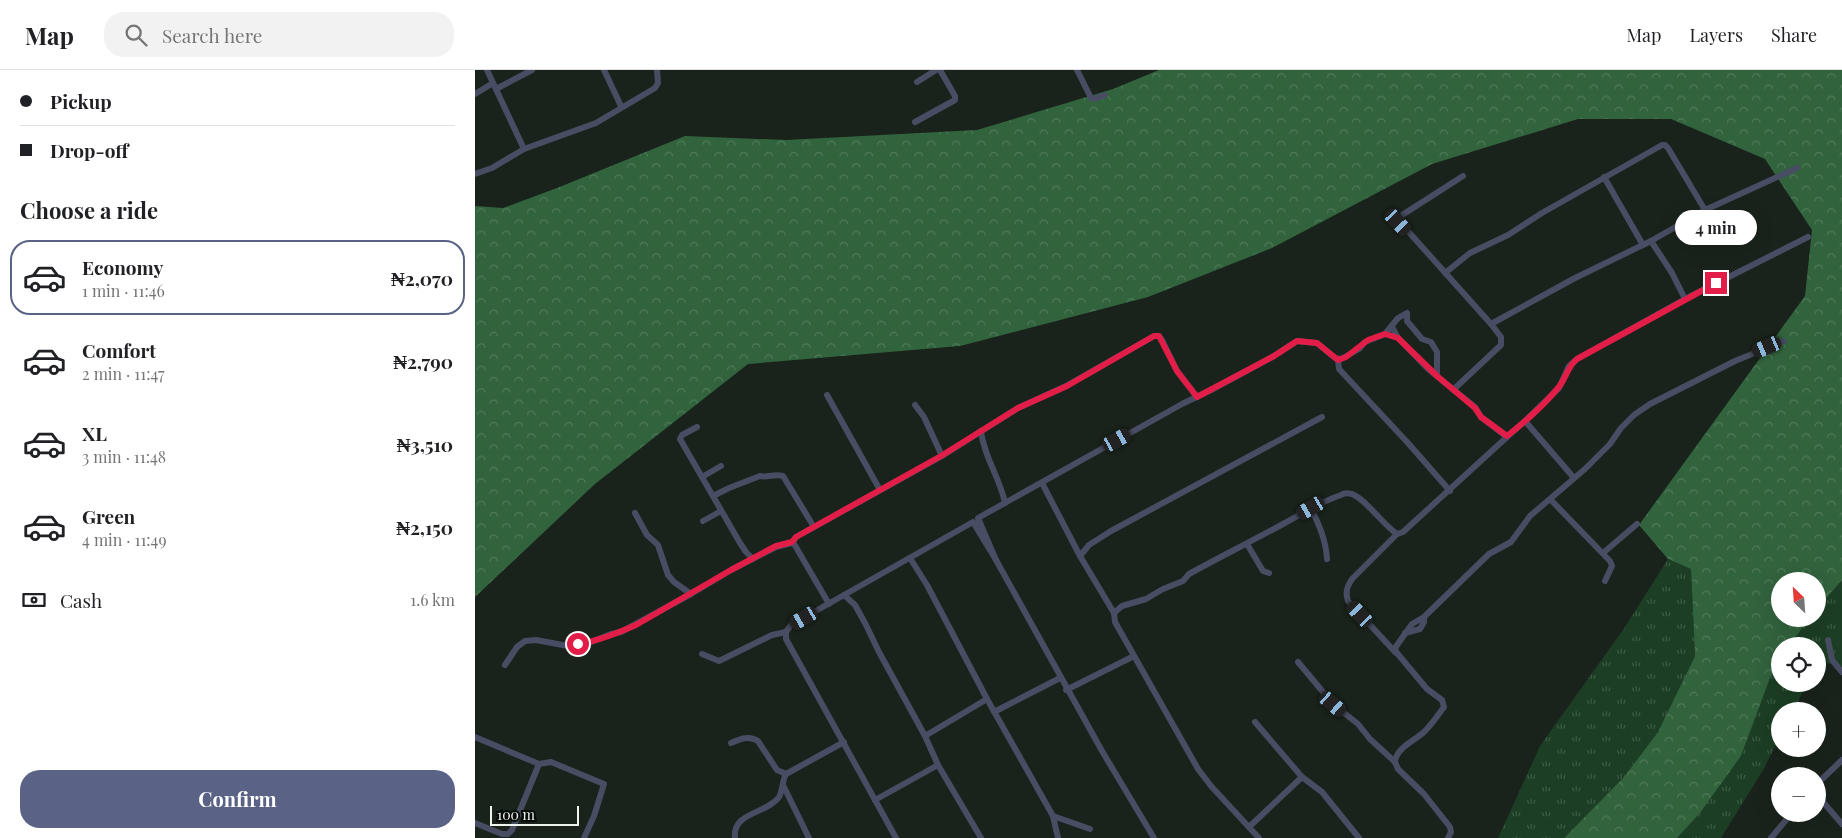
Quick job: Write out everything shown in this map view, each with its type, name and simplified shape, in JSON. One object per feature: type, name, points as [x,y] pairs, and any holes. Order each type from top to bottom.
[{"type":"street","points":[[487,70],[524,149]]},
{"type":"street","points":[[475,94],[532,70]]},
{"type":"street","points":[[604,70],[621,106]]},
{"type":"street","points":[[475,174],[491,168],[524,149],[596,123],[621,106],[655,88],[658,83],[657,70]]},
{"type":"street","points":[[917,82],[936,70]]},
{"type":"street","points":[[915,122],[955,100],[955,96],[940,70]]},
{"type":"street","points":[[1077,70],[1091,98],[1094,99],[1105,95]]},
{"type":"street","points":[[1445,273],[1470,253],[1508,235],[1542,213],[1662,145],[1665,145],[1705,210]]},
{"type":"street","points":[[1491,324],[1575,278],[1651,241],[1705,210],[1797,168]]},
{"type":"street","points":[[1453,390],[1501,345],[1501,337],[1398,220],[1399,217],[1463,176]]},
{"type":"street","points":[[1604,177],[1643,245]]},
{"type":"street","points":[[1395,762],[1396,756],[1401,750],[1425,730],[1444,707],[1442,700],[1427,688],[1348,601],[1346,594],[1347,586],[1352,579],[1397,534],[1403,532],[1450,491],[1507,436],[1525,422],[1559,388],[1569,366],[1577,359],[1685,299],[1807,237]]},
{"type":"street","points":[[1651,241],[1672,273],[1685,299]]},
{"type":"street","points":[[1338,360],[1352,353],[1365,342],[1385,334],[1402,315],[1407,313],[1407,321],[1422,339],[1431,342],[1437,352],[1437,376]]},
{"type":"street","points":[[1393,326],[1398,338],[1437,376],[1475,408],[1481,417],[1507,436]]},
{"type":"street","points":[[1385,334],[1398,338]]},
{"type":"street","points":[[505,664],[517,647],[525,642],[536,640],[568,646],[588,643],[636,625],[714,579],[776,546],[793,542],[796,537],[941,456],[1018,408],[1067,386],[1154,336],[1159,336],[1162,340],[1177,371],[1197,397]]},
{"type":"street","points":[[996,560],[978,518],[1274,356],[1297,341],[1317,343],[1338,360],[1339,369],[1450,491]]},
{"type":"street","points":[[1397,653],[1395,648],[1412,624],[1424,616],[1482,561],[1511,542],[1530,516],[1551,500],[1641,410],[1735,361],[1784,341]]},
{"type":"street","points":[[827,395],[880,490]]},
{"type":"street","points":[[915,405],[924,417],[941,456]]},
{"type":"street","points":[[1080,556],[1089,545],[1111,531],[1322,417]]},
{"type":"street","points":[[1525,422],[1574,478]]},
{"type":"street","points":[[697,426],[682,435],[680,439],[721,511],[746,552],[753,559]]},
{"type":"street","points":[[981,432],[984,449],[1005,503]]},
{"type":"street","points":[[702,477],[721,466]]},
{"type":"street","points":[[713,496],[760,476],[765,477],[779,474],[783,476],[814,527]]},
{"type":"street","points":[[1042,483],[1080,556],[1114,613],[1115,622],[1198,769],[1211,786],[1259,838]]},
{"type":"street","points":[[1114,613],[1121,606],[1146,600],[1163,589],[1183,581],[1189,574],[1311,508],[1342,494],[1350,493],[1368,505],[1377,517],[1397,534]]},
{"type":"street","points":[[1551,500],[1610,561],[1612,566],[1605,581]]},
{"type":"street","points":[[1311,508],[1321,529],[1327,559]]},
{"type":"street","points":[[703,521],[721,511]]},
{"type":"street","points":[[635,513],[647,535],[658,545],[668,575],[674,582],[691,594]]},
{"type":"street","points":[[703,654],[719,661],[772,635],[786,632],[791,625],[973,522],[996,560],[1060,678],[1154,838]]},
{"type":"street","points":[[1603,553],[1637,524]]},
{"type":"street","points":[[793,542],[829,604]]},
{"type":"street","points":[[1247,544],[1263,571],[1269,573]]},
{"type":"street","points":[[910,558],[927,585],[987,699],[1053,816],[1057,838]]},
{"type":"street","points":[[844,595],[855,606],[865,623],[938,764],[981,838]]},
{"type":"street","points":[[786,632],[787,639],[896,838]]},
{"type":"street","points":[[1828,640],[1832,660],[1842,672]]},
{"type":"street","points":[[1067,690],[1134,656]]},
{"type":"street","points":[[1298,662],[1333,704],[1358,724],[1369,739],[1395,762],[1398,769],[1424,794],[1447,822],[1451,832],[1448,838]]},
{"type":"street","points":[[995,712],[1060,678]]},
{"type":"street","points":[[925,736],[987,699]]},
{"type":"street","points":[[1255,722],[1302,777],[1322,792],[1359,838]]},
{"type":"street","points":[[475,736],[539,764],[551,762],[603,784],[594,816],[584,838]]},
{"type":"street","points":[[731,742],[745,738],[755,739],[777,770],[786,774]]},
{"type":"street","points":[[735,838],[734,830],[739,822],[779,797],[786,774],[844,742]]},
{"type":"street","points":[[1826,775],[1842,760]]},
{"type":"street","points":[[475,824],[502,834],[508,834],[512,830],[539,764]]},
{"type":"street","points":[[875,800],[938,764]]},
{"type":"street","points":[[1249,827],[1302,777]]},
{"type":"street","points":[[782,784],[809,838]]},
{"type":"street","points":[[1826,805],[1842,824]]},
{"type":"street","points":[[1053,816],[1090,829]]},
{"type":"street","points":[[1771,838],[1784,822]]},
{"type":"green space","points":[[1159,70],[1842,70],[1842,580],[1826,599],[1826,572],[1771,572],[1771,628],[1802,628],[1796,637],[1771,637],[1771,676],[1741,756],[1700,813],[1677,838],[1564,838],[1624,777],[1658,732],[1695,656],[1691,569],[1668,559],[1639,525],[1805,296],[1812,230],[1765,159],[1671,119],[1578,119],[1432,164],[1272,248],[1148,297],[960,346],[748,364],[595,484],[475,597],[475,206],[503,208],[685,136],[786,140],[977,130],[1113,89]]},
{"type":"green space","points":[[1668,559],[1691,569],[1695,656],[1658,732],[1624,777],[1564,838],[1498,838],[1540,746],[1625,627]]},
{"type":"green space","points":[[1842,580],[1842,666],[1826,663],[1826,637],[1796,637],[1802,628],[1826,628],[1826,599]]},
{"type":"green space","points":[[1771,676],[1771,692],[1803,692],[1798,702],[1771,702],[1771,754],[1763,770],[1721,838],[1677,838],[1700,813],[1741,756]]},
{"type":"route","points":[[578,644],[588,643],[636,625],[714,579],[776,546],[792,542],[796,537],[941,456],[1018,408],[1067,386],[1147,338],[1159,336],[1177,371],[1197,397],[1274,356],[1293,342],[1302,340],[1317,343],[1338,360],[1359,349],[1368,340],[1385,334],[1398,338],[1428,369],[1470,403],[1481,417],[1507,436],[1525,422],[1559,388],[1569,366],[1577,359],[1716,283]]}]
